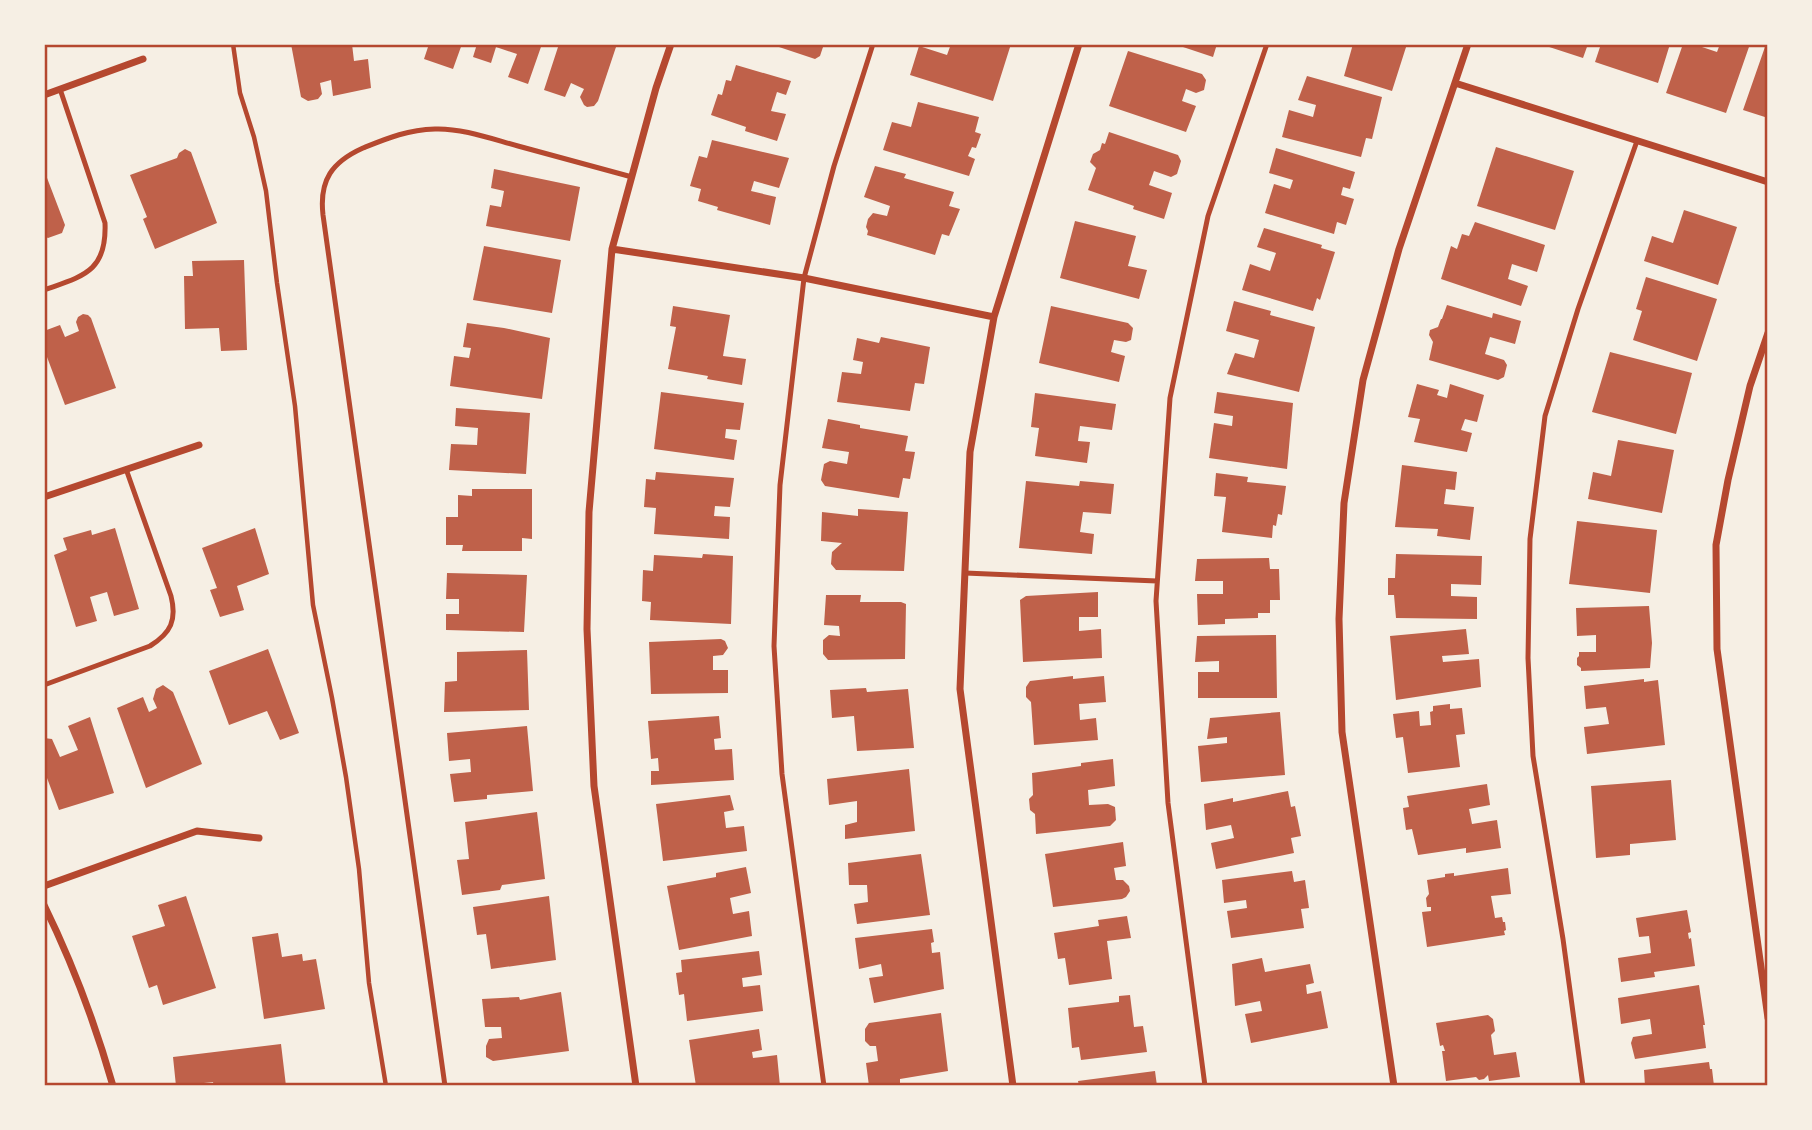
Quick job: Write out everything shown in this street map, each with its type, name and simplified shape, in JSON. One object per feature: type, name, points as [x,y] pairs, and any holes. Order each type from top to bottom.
[{"type":"street","points":[[636,1086],[594,786],[587,629],[589,512],[612,249],[656,88],[671,44]]},
{"type":"street","points":[[1013,1086],[960,689],[970,452],[994,317],[1079,44]]},
{"type":"street","points":[[1394,1086],[1342,733],[1339,619],[1344,503],[1363,380],[1399,249],[1468,44]]},
{"type":"street","points":[[44,95],[143,59]]},
{"type":"street","points":[[1455,83],[1768,182]]},
{"type":"street","points":[[612,249],[804,278],[994,317]]},
{"type":"street","points":[[1768,334],[1750,386],[1716,545],[1717,649],[1768,1018]]},
{"type":"street","points":[[44,497],[199,444]]},
{"type":"street","points":[[44,886],[197,831],[260,838]]},
{"type":"street","points":[[44,905],[85,997],[113,1086]]},
{"type":"lane","points":[[824,1086],[782,774],[774,646],[780,485],[804,278],[834,166],[873,44]]},
{"type":"lane","points":[[1205,1086],[1168,803],[1157,581],[1170,398],[1208,216],[1268,44]]},
{"type":"lane","points":[[44,290],[84,275],[95,265],[103,252],[106,238],[106,223],[60,89]]},
{"type":"lane","points":[[445,1086],[323,215],[321,200],[324,185],[330,171],[354,152],[397,134],[436,129],[475,134],[632,177]]},
{"type":"lane","points":[[1583,1086],[1563,939],[1533,756],[1528,658],[1530,539],[1545,416],[1578,309],[1637,141]]},
{"type":"lane","points":[[44,685],[150,646],[161,639],[173,620],[171,596],[126,469]]},
{"type":"lane","points":[[965,573],[1157,581]]},
{"type":"path","points":[[233,44],[240,93],[254,137],[266,191],[276,283],[295,406],[313,605],[346,778],[359,869],[369,983],[386,1086]]},
{"type":"building","points":[[291,44],[352,44],[354,61],[368,59],[371,88],[333,96],[331,80],[320,83],[322,94],[318,99],[308,101],[301,97]]},
{"type":"building","points":[[429,44],[462,44],[453,69],[424,59]]},
{"type":"building","points":[[477,44],[542,44],[528,84],[508,77],[517,54],[496,47],[491,63],[473,57]]},
{"type":"building","points":[[559,44],[617,44],[594,106],[584,105],[580,97],[584,89],[571,83],[565,97],[544,90]]},
{"type":"building","points":[[770,44],[824,44],[820,56],[815,59]]},
{"type":"building","points":[[951,44],[1011,44],[993,101],[910,75],[919,46],[947,55]]},
{"type":"building","points":[[1174,44],[1217,44],[1213,57]]},
{"type":"building","points":[[1353,44],[1407,44],[1392,91],[1344,76]]},
{"type":"building","points":[[1540,44],[1588,44],[1583,58]]},
{"type":"building","points":[[1601,44],[1670,44],[1658,83],[1595,62]]},
{"type":"building","points":[[1683,44],[1693,44],[1717,52],[1720,44],[1750,44],[1726,113],[1666,93]]},
{"type":"building","points":[[1768,44],[1768,118],[1743,110]]},
{"type":"building","points":[[1128,51],[1202,74],[1206,80],[1204,90],[1196,93],[1186,89],[1182,101],[1196,106],[1186,132],[1109,106]]},
{"type":"building","points":[[736,65],[791,81],[786,95],[777,92],[771,111],[786,114],[777,141],[745,131],[746,127],[711,115],[718,94],[722,95],[726,80],[731,81]]},
{"type":"building","points":[[1307,76],[1382,97],[1372,139],[1366,138],[1361,157],[1282,137],[1289,110],[1313,117],[1316,105],[1298,100]]},
{"type":"building","points":[[918,102],[979,117],[975,132],[981,134],[976,148],[972,147],[968,156],[975,159],[969,176],[883,150],[892,122],[911,127]]},
{"type":"building","points":[[1109,132],[1178,155],[1181,161],[1177,174],[1171,177],[1154,171],[1149,185],[1172,193],[1164,219],[1088,190],[1096,168],[1090,162],[1102,143],[1105,144]]},
{"type":"building","points":[[712,140],[789,158],[779,188],[754,181],[751,191],[776,197],[770,225],[717,210],[718,207],[698,201],[701,189],[690,186],[699,156],[707,158]]},
{"type":"building","points":[[1496,147],[1574,171],[1555,230],[1477,206]]},
{"type":"building","points":[[1276,148],[1355,172],[1350,189],[1343,187],[1341,195],[1354,199],[1346,225],[1337,222],[1334,234],[1265,213],[1274,184],[1290,189],[1293,180],[1269,173]]},
{"type":"building","points":[[185,149],[191,152],[217,223],[155,249],[143,219],[147,217],[130,175],[177,158]]},
{"type":"building","points":[[875,166],[906,174],[904,178],[954,192],[949,206],[960,209],[949,236],[942,234],[935,255],[867,235],[868,219],[873,213],[887,216],[890,206],[864,197]]},
{"type":"building","points":[[494,169],[580,187],[570,241],[486,226],[490,205],[501,207],[504,191],[491,188]]},
{"type":"building","points":[[44,170],[65,225],[62,233],[48,238],[44,236]]},
{"type":"building","points":[[1684,210],[1737,227],[1718,285],[1644,261],[1652,236],[1673,243]]},
{"type":"building","points":[[1075,221],[1136,236],[1128,266],[1147,270],[1139,299],[1060,278]]},
{"type":"building","points":[[1475,222],[1545,245],[1537,272],[1512,264],[1508,279],[1528,286],[1521,306],[1441,279],[1451,246],[1457,249],[1462,234],[1469,236]]},
{"type":"building","points":[[1264,228],[1322,245],[1321,248],[1335,252],[1320,300],[1317,298],[1313,311],[1242,290],[1250,264],[1270,271],[1276,253],[1257,247]]},
{"type":"building","points":[[484,246],[561,260],[552,313],[473,300]]},
{"type":"building","points":[[244,260],[247,350],[221,351],[219,328],[185,329],[184,276],[193,276],[192,261]]},
{"type":"building","points":[[1646,277],[1717,299],[1697,361],[1633,340],[1642,311],[1636,309]]},
{"type":"building","points":[[1234,301],[1271,311],[1270,315],[1315,327],[1299,392],[1227,374],[1235,353],[1254,358],[1259,340],[1226,331]]},
{"type":"building","points":[[1447,305],[1492,318],[1493,313],[1521,321],[1515,344],[1490,337],[1485,354],[1504,360],[1507,365],[1504,377],[1498,380],[1429,360],[1433,342],[1429,335],[1430,330],[1438,327]]},
{"type":"building","points":[[673,306],[730,315],[723,356],[746,359],[742,385],[668,369],[676,327],[670,326]]},
{"type":"building","points":[[1051,306],[1128,323],[1133,328],[1131,340],[1114,340],[1111,352],[1125,356],[1119,382],[1039,363]]},
{"type":"building","points":[[83,314],[91,318],[116,388],[65,405],[44,349],[44,331],[60,325],[65,337],[79,331],[76,322]]},
{"type":"building","points":[[467,323],[550,338],[542,399],[450,386],[454,356],[469,358],[471,348],[463,347]]},
{"type":"building","points":[[881,337],[930,347],[924,384],[915,383],[910,411],[837,402],[842,372],[861,374],[863,362],[853,360],[857,338],[879,343]]},
{"type":"building","points":[[1610,352],[1692,373],[1676,434],[1592,412]]},
{"type":"building","points":[[1417,384],[1439,390],[1437,395],[1447,398],[1450,384],[1484,395],[1477,422],[1465,419],[1461,430],[1472,433],[1467,452],[1414,442],[1420,419],[1408,417]]},
{"type":"building","points":[[661,392],[744,403],[740,430],[726,429],[725,438],[737,440],[734,460],[654,449]]},
{"type":"building","points":[[1217,392],[1293,403],[1287,469],[1209,458],[1214,423],[1232,426],[1233,416],[1214,413]]},
{"type":"building","points":[[1035,393],[1116,404],[1112,430],[1080,426],[1078,441],[1090,442],[1087,463],[1035,456],[1039,428],[1031,427]]},
{"type":"building","points":[[456,408],[530,413],[526,474],[449,470],[451,444],[477,445],[478,428],[455,426]]},
{"type":"building","points":[[828,419],[860,425],[860,428],[908,436],[905,451],[915,452],[910,479],[903,478],[899,498],[825,486],[821,480],[824,464],[830,461],[847,464],[849,452],[822,448]]},
{"type":"building","points":[[1618,440],[1674,450],[1662,513],[1588,499],[1593,472],[1611,476]]},
{"type":"building","points":[[1402,465],[1457,472],[1455,490],[1446,489],[1444,504],[1474,507],[1470,540],[1437,536],[1438,529],[1395,527]]},
{"type":"building","points":[[656,472],[734,478],[730,507],[715,506],[714,516],[730,517],[729,539],[654,534],[656,508],[644,507],[646,479],[655,480]]},
{"type":"building","points":[[1216,473],[1248,477],[1247,482],[1286,486],[1282,515],[1278,514],[1276,526],[1273,525],[1272,538],[1222,532],[1226,497],[1214,496]]},
{"type":"building","points":[[1026,481],[1079,486],[1080,481],[1114,484],[1111,514],[1083,512],[1080,532],[1094,534],[1092,554],[1019,548]]},
{"type":"building","points":[[472,489],[532,489],[532,539],[522,538],[522,551],[462,551],[463,545],[446,545],[446,517],[458,517],[458,495],[472,496]]},
{"type":"building","points":[[858,509],[908,512],[904,571],[836,570],[831,564],[832,552],[842,543],[821,541],[822,512],[858,516]]},
{"type":"building","points":[[1577,521],[1657,530],[1650,593],[1569,584]]},
{"type":"building","points":[[115,528],[139,609],[114,616],[107,592],[90,597],[97,621],[76,627],[54,555],[67,550],[63,538],[91,530],[92,535]]},
{"type":"building","points":[[255,528],[269,574],[237,586],[244,610],[220,617],[210,590],[217,588],[202,548]]},
{"type":"building","points":[[703,554],[733,556],[731,624],[650,620],[651,602],[642,601],[643,570],[653,571],[654,555],[702,558]]},
{"type":"building","points":[[1396,554],[1482,556],[1481,585],[1451,584],[1451,596],[1477,597],[1477,619],[1396,618],[1394,595],[1388,595],[1388,578],[1395,578]]},
{"type":"building","points":[[1269,558],[1270,569],[1279,569],[1280,600],[1270,600],[1270,613],[1258,613],[1258,618],[1225,619],[1225,624],[1198,625],[1197,594],[1223,594],[1223,581],[1195,581],[1197,559]]},
{"type":"building","points":[[447,573],[527,575],[524,632],[446,630],[446,614],[459,614],[459,599],[446,599]]},
{"type":"building","points":[[1098,592],[1098,617],[1079,617],[1079,631],[1101,629],[1102,658],[1023,662],[1020,600],[1026,596]]},
{"type":"building","points":[[826,595],[861,595],[860,602],[906,604],[905,659],[828,660],[823,654],[823,640],[829,635],[840,636],[839,626],[824,625]]},
{"type":"building","points":[[1649,606],[1652,643],[1650,668],[1581,671],[1577,665],[1579,652],[1596,652],[1596,635],[1577,636],[1576,608]]},
{"type":"building","points":[[1466,629],[1469,654],[1442,656],[1443,662],[1479,659],[1481,687],[1396,700],[1390,636]]},
{"type":"building","points":[[1276,635],[1277,698],[1198,698],[1198,672],[1219,672],[1219,661],[1195,662],[1197,636]]},
{"type":"building","points":[[721,639],[728,648],[723,655],[713,656],[713,670],[728,670],[728,693],[651,694],[649,642]]},
{"type":"building","points":[[268,649],[299,733],[280,740],[267,711],[229,725],[209,671]]},
{"type":"building","points":[[527,650],[529,710],[444,712],[445,682],[457,681],[457,652]]},
{"type":"building","points":[[1073,676],[1073,679],[1104,676],[1106,702],[1079,704],[1080,720],[1096,718],[1098,740],[1034,745],[1031,702],[1026,697],[1026,687],[1030,681]]},
{"type":"building","points":[[1644,679],[1644,682],[1658,680],[1665,745],[1587,754],[1584,727],[1609,724],[1606,707],[1586,709],[1584,686]]},
{"type":"building","points":[[163,685],[173,692],[202,764],[146,788],[117,708],[143,697],[149,712],[157,708],[153,699],[156,689]]},
{"type":"building","points":[[866,688],[867,692],[908,689],[914,748],[857,751],[854,716],[832,718],[830,690]]},
{"type":"building","points":[[1450,704],[1450,709],[1462,708],[1465,734],[1456,735],[1460,767],[1408,773],[1403,737],[1396,738],[1393,714],[1419,711],[1420,726],[1431,725],[1430,712],[1433,711],[1433,706]]},
{"type":"building","points":[[1280,712],[1285,775],[1201,782],[1198,746],[1227,743],[1227,737],[1207,739],[1210,718]]},
{"type":"building","points":[[719,716],[721,738],[714,739],[715,750],[732,749],[734,780],[651,785],[651,771],[659,771],[658,758],[651,759],[648,721]]},
{"type":"building","points":[[90,717],[114,793],[59,810],[44,770],[44,738],[52,739],[60,757],[78,750],[68,726]]},
{"type":"building","points":[[527,726],[533,791],[487,795],[487,799],[454,802],[450,774],[471,772],[470,759],[449,761],[447,733]]},
{"type":"building","points":[[1113,759],[1115,786],[1088,790],[1089,805],[1108,804],[1115,807],[1116,820],[1110,826],[1036,834],[1035,814],[1030,810],[1029,799],[1033,795],[1032,773]]},
{"type":"building","points":[[909,769],[915,831],[845,839],[845,825],[857,822],[857,801],[829,805],[827,779]]},
{"type":"building","points":[[1671,780],[1676,840],[1630,844],[1630,855],[1596,858],[1591,786]]},
{"type":"building","points":[[1487,784],[1490,805],[1469,809],[1472,824],[1497,820],[1501,848],[1466,853],[1466,848],[1418,855],[1412,829],[1406,830],[1403,808],[1409,807],[1407,796]]},
{"type":"building","points":[[1288,791],[1291,807],[1295,806],[1301,836],[1291,838],[1294,853],[1216,869],[1211,843],[1234,838],[1231,825],[1206,830],[1204,804],[1233,798],[1233,802]]},
{"type":"building","points":[[730,795],[734,810],[724,812],[726,828],[744,826],[747,851],[663,861],[656,804]]},
{"type":"building","points":[[537,812],[545,879],[502,885],[500,890],[462,895],[457,860],[469,859],[465,822]]},
{"type":"building","points":[[1123,842],[1126,866],[1114,868],[1116,880],[1123,880],[1129,886],[1130,891],[1126,897],[1053,907],[1045,854]]},
{"type":"building","points":[[921,854],[930,915],[857,924],[854,904],[868,902],[867,885],[849,885],[848,863]]},
{"type":"building","points":[[746,867],[751,893],[730,898],[733,914],[749,911],[752,936],[679,950],[667,886],[716,877],[716,873]]},
{"type":"building","points":[[1508,868],[1511,894],[1491,896],[1495,918],[1502,917],[1505,922],[1505,935],[1427,947],[1422,912],[1431,911],[1431,907],[1427,907],[1427,880],[1445,877],[1445,874],[1454,873],[1454,876]]},
{"type":"building","points":[[1292,871],[1294,882],[1305,880],[1309,908],[1301,909],[1304,928],[1231,938],[1227,911],[1247,908],[1246,900],[1224,903],[1222,880]]},
{"type":"building","points":[[186,896],[216,988],[163,1005],[157,985],[149,988],[132,936],[165,926],[158,905]]},
{"type":"building","points":[[549,896],[556,960],[491,969],[486,934],[477,935],[473,907]]},
{"type":"building","points":[[1687,910],[1691,932],[1688,933],[1695,966],[1654,972],[1655,977],[1621,982],[1618,958],[1651,953],[1649,936],[1639,937],[1636,918]]},
{"type":"building","points":[[1127,916],[1131,938],[1107,941],[1112,979],[1069,985],[1065,958],[1058,959],[1054,933],[1099,926],[1098,920]]},
{"type":"building","points":[[932,929],[932,953],[940,952],[944,989],[874,1003],[869,978],[883,976],[881,964],[859,969],[855,938]]},
{"type":"building","points":[[278,933],[282,957],[302,954],[303,961],[316,959],[325,1009],[264,1019],[252,937]]},
{"type":"building","points":[[759,951],[762,975],[742,978],[743,987],[760,985],[763,1011],[687,1021],[684,994],[679,995],[676,973],[682,972],[681,960]]},
{"type":"building","points":[[1262,958],[1265,972],[1310,964],[1314,983],[1306,985],[1307,994],[1321,991],[1328,1028],[1251,1043],[1245,1014],[1262,1011],[1260,1001],[1235,1006],[1232,964]]},
{"type":"building","points":[[1699,985],[1706,1048],[1635,1059],[1631,1043],[1633,1037],[1652,1034],[1650,1019],[1621,1024],[1618,998]]},
{"type":"building","points":[[561,992],[569,1051],[493,1061],[486,1057],[489,1039],[502,1038],[501,1027],[485,1027],[482,999],[519,997],[520,1000]]},
{"type":"building","points":[[1130,995],[1134,1027],[1143,1026],[1147,1052],[1081,1060],[1079,1047],[1072,1048],[1068,1008],[1119,1002],[1119,996]]},
{"type":"building","points":[[941,1013],[948,1071],[900,1079],[900,1084],[869,1086],[866,1063],[878,1061],[876,1046],[870,1046],[865,1041],[865,1029],[869,1023]]},
{"type":"building","points":[[1488,1015],[1493,1019],[1495,1031],[1491,1035],[1494,1055],[1516,1052],[1520,1077],[1489,1081],[1488,1075],[1479,1080],[1476,1077],[1446,1081],[1442,1051],[1445,1051],[1443,1045],[1440,1046],[1436,1023]]},
{"type":"building","points":[[759,1029],[762,1050],[752,1052],[753,1058],[777,1055],[780,1086],[696,1086],[689,1040]]},
{"type":"building","points":[[281,1044],[286,1086],[214,1086],[213,1082],[176,1086],[173,1057]]},
{"type":"building","points":[[1709,1062],[1714,1086],[1645,1086],[1644,1070]]},
{"type":"building","points":[[1155,1071],[1157,1086],[1079,1086],[1078,1081]]}]
